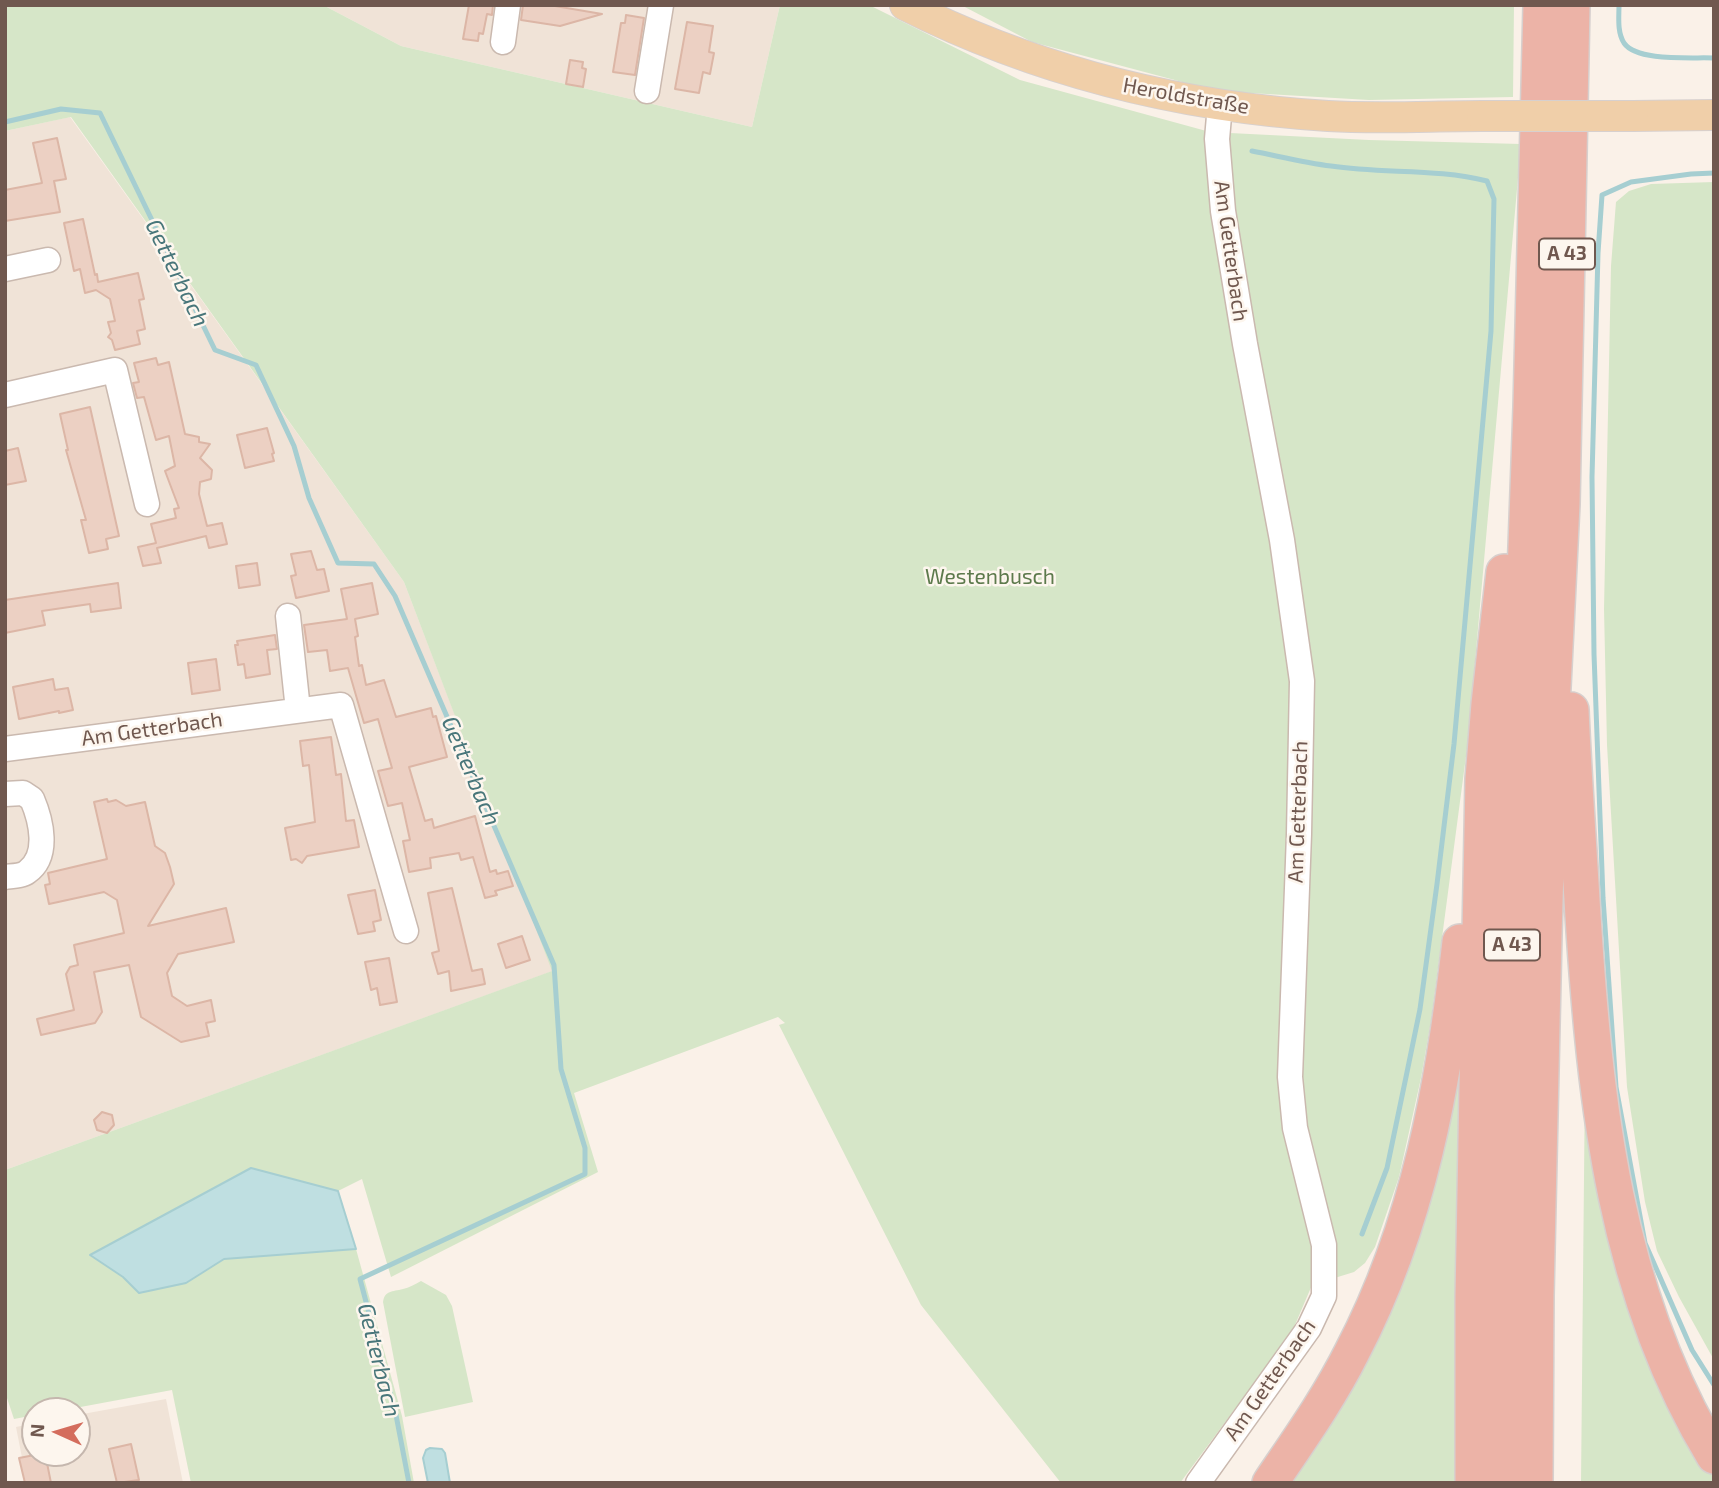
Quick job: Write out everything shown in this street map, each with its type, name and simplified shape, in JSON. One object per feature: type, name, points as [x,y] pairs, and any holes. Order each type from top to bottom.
[{"type":"highway","name":"A 43","points":[[1504,1483],[1512,937],[1531,407],[1541,5]]},
{"type":"highway","name":"A 43","points":[[1535,1483],[1544,921],[1562,504],[1572,5]]},
{"type":"highway","points":[[1270,1483],[1305,1433],[1352,1352],[1383,1286],[1407,1220],[1424,1159],[1440,1083],[1455,987],[1465,888],[1483,779],[1500,603],[1512,513],[1531,407]]},
{"type":"highway","points":[[1562,504],[1587,980],[1596,1077],[1610,1170],[1631,1264],[1653,1331],[1678,1392],[1714,1456]]},
{"type":"highway","points":[[1473,1483],[1473,1297],[1483,779]]},
{"type":"main road","name":"Heroldstraße","points":[[905,5],[937,21],[1029,58],[1124,86],[1220,105],[1329,116],[1714,115]]},
{"type":"street","points":[[503,42],[508,5]]},
{"type":"street","points":[[646,91],[661,5]]},
{"type":"street","name":"Am Getterbach","points":[[1198,1483],[1309,1328],[1324,1296],[1324,1245],[1295,1128],[1290,1077],[1299,834],[1301,681],[1282,540],[1223,211],[1217,139],[1220,105]]},
{"type":"street","points":[[5,270],[48,260]]},
{"type":"street","points":[[5,395],[115,370],[147,504]]},
{"type":"street","points":[[288,616],[298,710]]},
{"type":"street","name":"Am Getterbach","points":[[5,748],[341,705],[406,931]]},
{"type":"street","points":[[5,794],[23,793],[32,799],[43,848],[26,873],[5,877]]},
{"type":"shaded area","points":[[323,5],[780,5],[752,127],[401,46]]},
{"type":"shaded area","points":[[70,117],[404,582],[553,971],[5,1170],[5,131]]},
{"type":"shaded area","points":[[166,1399],[183,1483],[27,1483],[24,1467],[91,1467],[91,1412]]},
{"type":"shaded area","points":[[21,1426],[21,1452],[16,1427]]},
{"type":"green space","name":"Westenbusch","points":[[5,5],[323,5],[401,46],[752,127],[780,5],[869,5],[1020,80],[1210,132],[1521,144],[1468,741],[1431,1021],[1399,1177],[1375,1247],[1365,1263],[1354,1272],[1312,1285],[1292,1332],[1180,1483],[1061,1483],[921,1305],[779,1025],[785,1023],[778,1017],[574,1093],[598,1172],[391,1277],[362,1179],[338,1191],[251,1168],[91,1256],[123,1277],[139,1293],[186,1283],[224,1259],[356,1249],[402,1416],[414,1483],[191,1483],[172,1390],[91,1405],[91,1397],[21,1397],[21,1418],[14,1419],[5,1392],[5,1170],[552,971],[404,582],[71,117],[5,131]]},
{"type":"green space","points":[[961,5],[1514,5],[1513,97],[1369,100],[1216,91],[1032,42]]},
{"type":"green space","points":[[1714,182],[1714,1360],[1657,1251],[1645,1202],[1627,1087],[1607,745],[1604,609],[1611,266],[1616,202],[1629,191],[1651,184]]},
{"type":"green space","points":[[1462,1000],[1458,1483],[1280,1483],[1332,1403]]},
{"type":"green space","points":[[1585,1076],[1714,1469],[1714,1483],[1581,1483]]},
{"type":"green space","points":[[421,1281],[446,1295],[452,1306],[473,1402],[405,1417],[383,1302],[387,1293],[408,1288]]},
{"type":"water","points":[[251,1168],[338,1191],[356,1249],[224,1259],[186,1283],[139,1293],[123,1277],[90,1255]]},
{"type":"water","points":[[442,1449],[445,1453],[450,1483],[428,1483],[423,1458],[426,1450]]},
{"type":"building","points":[[469,5],[493,5],[492,15],[487,14],[483,34],[479,33],[478,41],[463,39]]},
{"type":"building","points":[[523,5],[549,5],[602,14],[560,26],[521,20]]},
{"type":"building","points":[[626,15],[644,18],[635,75],[613,72],[621,23],[625,23]]},
{"type":"building","points":[[687,22],[713,26],[709,52],[714,53],[710,74],[703,72],[699,93],[675,89]]},
{"type":"building","points":[[570,60],[583,62],[582,68],[586,69],[583,87],[566,84]]},
{"type":"building","points":[[57,138],[66,179],[54,181],[60,212],[5,221],[5,190],[42,183],[33,143]]},
{"type":"building","points":[[83,219],[98,282],[138,273],[144,299],[139,300],[145,329],[137,331],[140,344],[115,350],[108,337],[111,333],[108,322],[115,321],[110,299],[96,290],[85,293],[80,269],[74,271],[64,223]]},
{"type":"building","points":[[156,358],[158,365],[169,362],[185,434],[199,437],[199,442],[210,444],[200,458],[212,470],[211,479],[200,482],[199,494],[207,526],[222,523],[227,544],[209,548],[206,536],[157,548],[161,563],[143,566],[138,547],[156,543],[151,524],[176,518],[174,509],[179,508],[165,471],[175,466],[169,436],[156,440],[144,397],[137,398],[133,383],[139,382],[134,363]]},
{"type":"building","points":[[90,407],[119,536],[106,539],[108,549],[89,553],[81,520],[86,520],[66,450],[60,414]]},
{"type":"building","points":[[267,428],[274,461],[245,468],[237,435]]},
{"type":"building","points":[[18,448],[26,481],[5,485],[5,451]]},
{"type":"building","points":[[311,551],[317,570],[324,569],[329,591],[296,598],[291,576],[296,575],[291,554]]},
{"type":"building","points":[[257,563],[260,585],[239,588],[236,566]]},
{"type":"building","points":[[118,583],[121,608],[91,612],[90,604],[42,611],[45,625],[5,633],[5,600]]},
{"type":"building","points":[[372,583],[378,614],[355,619],[359,666],[362,665],[366,685],[384,680],[396,717],[431,708],[433,717],[436,716],[447,757],[409,767],[425,821],[432,819],[434,828],[475,816],[490,872],[496,870],[497,874],[508,871],[513,886],[495,891],[497,895],[485,898],[473,857],[461,860],[459,853],[430,858],[431,868],[409,872],[403,841],[410,840],[402,803],[388,806],[378,771],[392,768],[378,719],[364,723],[348,668],[330,671],[327,650],[308,652],[304,625],[347,619],[341,589]]},
{"type":"building","points":[[275,635],[277,649],[267,650],[270,674],[246,678],[244,664],[238,665],[235,645],[238,645],[237,641]]},
{"type":"building","points":[[216,659],[220,690],[192,694],[188,663]]},
{"type":"building","points":[[53,679],[55,690],[68,688],[73,710],[19,719],[13,687]]},
{"type":"building","points":[[331,737],[336,775],[341,774],[346,821],[354,820],[359,847],[307,856],[302,863],[296,859],[291,860],[285,828],[315,822],[309,765],[303,766],[300,741]]},
{"type":"building","points":[[107,799],[108,802],[116,800],[126,806],[145,802],[155,846],[165,853],[170,867],[174,884],[148,926],[226,908],[234,942],[178,954],[167,973],[172,996],[187,1006],[211,1000],[215,1021],[206,1023],[209,1036],[181,1042],[141,1017],[129,965],[94,972],[102,1012],[95,1023],[41,1035],[37,1019],[74,1010],[66,974],[70,967],[78,965],[74,945],[124,933],[117,900],[104,892],[49,904],[45,885],[50,884],[48,873],[107,859],[94,802]]},
{"type":"building","points":[[452,888],[472,971],[482,969],[485,984],[451,991],[449,971],[438,974],[432,953],[439,951],[428,893]]},
{"type":"building","points":[[375,890],[381,920],[373,922],[375,931],[358,934],[348,895]]},
{"type":"building","points":[[522,936],[530,960],[506,968],[498,944]]},
{"type":"building","points":[[389,958],[397,1002],[380,1005],[377,988],[371,990],[365,962]]},
{"type":"building","points":[[102,1112],[112,1115],[114,1125],[107,1133],[97,1130],[94,1120]]},
{"type":"building","points":[[131,1444],[139,1480],[117,1483],[109,1449]]},
{"type":"building","points":[[21,1467],[48,1467],[51,1483],[25,1483]]},
{"type":"waterway","points":[[1619,5],[1620,34],[1631,49],[1652,56],[1714,58]]},
{"type":"waterway","name":"Getterbach","points":[[5,122],[61,109],[100,113],[215,350],[256,365],[294,446],[309,498],[338,563],[374,564],[395,596],[554,965],[561,1069],[585,1148],[585,1174],[360,1279],[396,1415],[409,1483]]},
{"type":"waterway","points":[[1252,151],[1351,168],[1468,177],[1487,181],[1494,199],[1491,331],[1454,744],[1437,884],[1420,1009],[1387,1168],[1362,1234]]},
{"type":"waterway","points":[[1714,173],[1631,182],[1602,195],[1592,477],[1594,654],[1603,898],[1616,1087],[1645,1243],[1692,1350],[1714,1385]]}]
